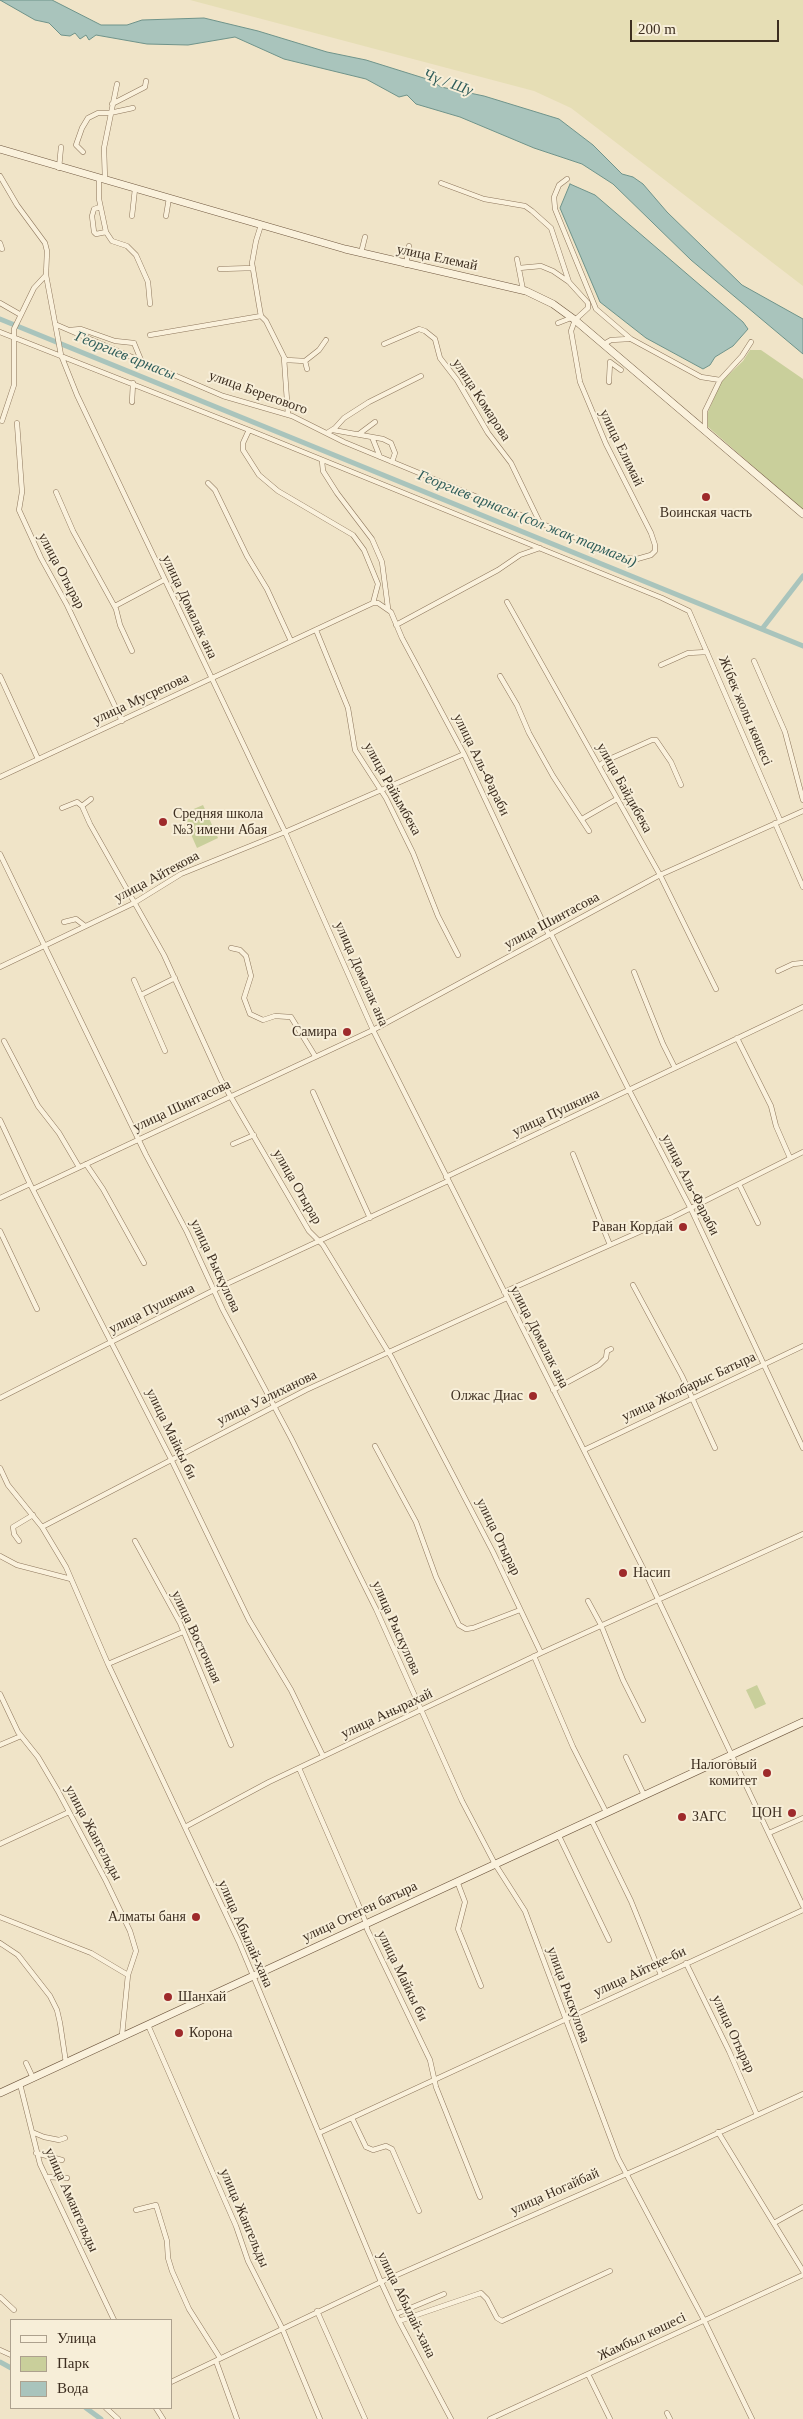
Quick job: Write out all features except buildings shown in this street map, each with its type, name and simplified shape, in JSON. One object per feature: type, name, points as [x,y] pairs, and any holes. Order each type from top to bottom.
[{"type":"street","points":[[112,104],[145,87],[146,81]]},
{"type":"street","points":[[117,84],[104,148],[100,207],[106,232],[112,241],[127,246],[136,255],[148,282],[150,304]]},
{"type":"street","points":[[82,152],[76,145],[88,118],[98,114],[133,108]]},
{"type":"street","points":[[59,168],[61,147]]},
{"type":"street","name":"улица Елемай","points":[[0,148],[59,168],[361,253],[406,265],[523,290],[548,301],[604,344],[803,514]]},
{"type":"street","points":[[0,176],[17,205],[45,243],[47,251],[46,274],[57,325]]},
{"type":"street","points":[[566,179],[559,185],[554,197],[556,209],[596,309],[631,339],[701,377],[720,380]]},
{"type":"street","points":[[441,183],[484,199],[525,206],[532,211],[552,228],[569,282]]},
{"type":"street","points":[[132,216],[135,189]]},
{"type":"street","points":[[166,216],[169,198]]},
{"type":"street","points":[[100,207],[94,209],[92,216],[94,232],[96,234],[106,232]]},
{"type":"street","points":[[261,225],[253,254],[253,268],[261,316],[266,321],[284,358],[288,415]]},
{"type":"street","points":[[361,253],[365,237]]},
{"type":"street","points":[[0,243],[2,249]]},
{"type":"street","points":[[406,265],[410,246]]},
{"type":"street","points":[[517,259],[523,290]]},
{"type":"street","points":[[519,268],[541,266],[569,282],[588,303],[588,308],[573,319],[558,323]]},
{"type":"street","points":[[220,269],[253,268]]},
{"type":"street","points":[[2,420],[14,384],[14,329],[34,288],[46,274]]},
{"type":"street","points":[[0,303],[20,316]]},
{"type":"street","points":[[150,334],[261,316]]},
{"type":"street","name":"улица Елимай","points":[[573,319],[572,343],[580,382],[606,444],[655,545],[655,551],[651,554],[638,559],[625,558]]},
{"type":"street","name":"улица Берегового","points":[[57,325],[70,330],[78,336],[141,360],[152,367],[186,378],[223,396],[288,415],[380,457],[625,558]]},
{"type":"street","name":"улица Домалак ана","points":[[57,325],[61,352],[77,395],[210,680],[284,832],[373,1030],[659,1599],[803,1906]]},
{"type":"street","name":"улица Берегового","points":[[70,330],[81,329],[115,341],[135,341],[141,360]]},
{"type":"street","name":"улица Комарова","points":[[384,344],[419,329],[426,331],[434,339],[440,358],[457,380],[488,433],[511,463],[540,522]]},
{"type":"street","points":[[604,344],[612,340],[620,331]]},
{"type":"street","points":[[0,332],[61,352],[322,461],[540,548]]},
{"type":"street","points":[[612,340],[631,339]]},
{"type":"street","points":[[284,358],[306,361],[319,350],[326,340]]},
{"type":"street","points":[[705,431],[705,410],[720,380],[742,356],[751,342]]},
{"type":"street","points":[[306,361],[307,369]]},
{"type":"street","points":[[609,382],[610,362],[621,370]]},
{"type":"street","points":[[328,433],[344,418],[368,402],[421,376]]},
{"type":"street","points":[[132,402],[133,383]]},
{"type":"street","points":[[358,435],[375,422]]},
{"type":"street","name":"улица Отырар","points":[[17,423],[22,492],[19,510],[122,721]]},
{"type":"street","points":[[249,430],[243,443],[243,450],[259,475],[278,491],[353,535],[364,550],[378,584],[373,603],[378,603],[388,608]]},
{"type":"street","points":[[333,430],[372,437],[390,443],[395,453],[392,462]]},
{"type":"street","points":[[372,437],[380,457]]},
{"type":"street","name":"улица Аль-Фараби","points":[[322,461],[323,471],[337,493],[372,539],[382,562],[388,608],[396,625],[464,754],[550,935],[691,1208],[803,1448]]},
{"type":"street","points":[[208,482],[215,490],[247,556],[267,589],[291,641]]},
{"type":"street","points":[[56,492],[73,531],[115,606],[132,651]]},
{"type":"street","points":[[396,625],[492,574],[520,555],[540,548]]},
{"type":"street","name":"Жібек жолы көшесі","points":[[540,548],[689,612],[778,821],[803,886]]},
{"type":"street","points":[[115,606],[164,580]]},
{"type":"street","name":"улица Байдибека","points":[[506,602],[660,876],[716,989]]},
{"type":"street","name":"улица Мусрепова","points":[[0,777],[373,603]]},
{"type":"street","name":"улица Райымбека","points":[[316,630],[348,708],[355,750],[381,790],[413,853],[438,916],[458,955]]},
{"type":"street","points":[[661,666],[688,653],[707,652]]},
{"type":"street","name":"Жібек жолы көшесі","points":[[754,661],[785,732],[803,800]]},
{"type":"street","points":[[0,676],[38,759]]},
{"type":"street","points":[[500,676],[517,705],[529,733],[552,776],[589,831]]},
{"type":"street","points":[[599,766],[613,757],[656,740],[672,762],[681,785]]},
{"type":"street","name":"улица Айтекова","points":[[0,967],[134,903],[181,874],[284,832],[464,754]]},
{"type":"street","points":[[62,808],[77,802],[82,806],[91,799]]},
{"type":"street","points":[[582,819],[617,799]]},
{"type":"street","name":"улица Отырар","points":[[82,806],[175,978],[230,1096],[309,1232],[321,1241],[388,1352],[493,1552],[541,1653]]},
{"type":"street","name":"улица Шинтасова","points":[[33,1189],[373,1030],[660,876],[778,821],[803,812]]},
{"type":"street","name":"улица Рыскулова","points":[[0,854],[138,1139],[376,1609],[420,1711],[462,1801],[495,1864],[525,1911],[625,2174],[704,2320],[752,2419]]},
{"type":"street","points":[[64,922],[76,919],[85,926]]},
{"type":"street","points":[[231,948],[240,950],[246,956],[251,976],[244,998],[250,1014],[263,1020],[275,1016],[290,1017],[315,1056]]},
{"type":"street","points":[[778,971],[793,964],[803,963]]},
{"type":"street","points":[[634,972],[663,1044],[675,1068]]},
{"type":"street","points":[[141,994],[175,978]]},
{"type":"street","points":[[134,980],[165,1051]]},
{"type":"street","name":"улица Пушкина","points":[[0,1398],[214,1290],[370,1218],[629,1090],[803,1007]]},
{"type":"street","points":[[737,1038],[771,1106],[776,1126],[790,1158]]},
{"type":"street","points":[[4,1041],[38,1106],[59,1133],[79,1167]]},
{"type":"street","points":[[313,1092],[370,1218]]},
{"type":"street","name":"улица Майкы би","points":[[0,1120],[30,1184],[171,1459],[249,1620],[291,1690],[323,1756]]},
{"type":"street","points":[[233,1144],[254,1136]]},
{"type":"street","points":[[573,1154],[610,1245]]},
{"type":"street","points":[[504,1292],[691,1208],[790,1158],[802,1155]]},
{"type":"street","points":[[86,1164],[103,1189],[144,1263]]},
{"type":"street","points":[[0,1198],[30,1184]]},
{"type":"street","points":[[739,1184],[758,1223]]},
{"type":"street","points":[[0,1231],[37,1309]]},
{"type":"street","points":[[633,1285],[645,1304],[692,1397],[715,1448]]},
{"type":"street","name":"улица Уалиханова","points":[[42,1527],[274,1407],[388,1352],[507,1298]]},
{"type":"street","name":"улица Жолбарыс Батыра","points":[[584,1450],[692,1397],[803,1346]]},
{"type":"street","points":[[553,1390],[599,1365],[606,1358],[607,1351],[611,1349]]},
{"type":"street","points":[[375,1446],[416,1522],[436,1577],[459,1625],[466,1629],[473,1628],[520,1610]]},
{"type":"street","name":"улица Абылай-хана","points":[[0,1468],[8,1485],[42,1527],[71,1579],[108,1664],[252,1976],[381,2282],[399,2321],[451,2419]]},
{"type":"street","points":[[0,1479],[8,1485]]},
{"type":"street","points":[[19,1541],[14,1534],[13,1527],[33,1515]]},
{"type":"street","name":"улица Анырахай","points":[[184,1827],[323,1756],[534,1656],[803,1534]]},
{"type":"street","name":"улица Восточная","points":[[135,1541],[183,1632],[231,1744]]},
{"type":"street","points":[[0,1556],[17,1565],[71,1579]]},
{"type":"street","points":[[588,1601],[601,1625],[622,1680],[643,1720]]},
{"type":"street","points":[[108,1664],[183,1632]]},
{"type":"street","points":[[534,1656],[573,1747],[606,1812]]},
{"type":"street","name":"улица Жангельды","points":[[0,1694],[21,1736],[38,1757],[69,1812],[130,1931],[136,1951],[128,1975],[122,2036]]},
{"type":"street","name":"улица Отеген батыра","points":[[0,2093],[803,1722]]},
{"type":"street","points":[[0,1745],[21,1736]]},
{"type":"street","points":[[626,1757],[644,1794]]},
{"type":"street","name":"улица Майкы би","points":[[299,1768],[366,1923],[367,1930],[430,2060],[434,2079],[480,2197]]},
{"type":"street","points":[[0,1844],[69,1812]]},
{"type":"street","points":[[769,1833],[803,1818]]},
{"type":"street","points":[[591,1819],[631,1901],[661,1974]]},
{"type":"street","points":[[558,1834],[608,1940]]},
{"type":"street","points":[[457,1881],[465,1902],[458,1926],[459,1934],[481,1986]]},
{"type":"street","name":"улица Айтеке-би","points":[[319,2133],[565,2018],[803,1910]]},
{"type":"street","points":[[0,1917],[91,1953],[128,1975]]},
{"type":"street","points":[[0,1943],[18,1954],[50,1996],[60,2023],[66,2063]]},
{"type":"street","name":"улица Отырар","points":[[686,1963],[729,2051],[757,2115]]},
{"type":"street","name":"улица Жангельды","points":[[148,2025],[236,2226],[248,2260],[282,2328],[320,2419]]},
{"type":"street","points":[[26,2063],[33,2078]]},
{"type":"street","name":"улица Амангельды","points":[[20,2084],[36,2153],[114,2319]]},
{"type":"street","name":"улица Ногайбай","points":[[172,2382],[317,2311],[803,2094]]},
{"type":"street","points":[[352,2118],[366,2147],[373,2150],[386,2146],[392,2149],[419,2211]]},
{"type":"street","points":[[32,2132],[44,2138],[59,2140],[65,2138]]},
{"type":"street","points":[[718,2132],[748,2185],[774,2223],[803,2273]]},
{"type":"street","points":[[36,2153],[62,2160]]},
{"type":"street","points":[[46,2177],[67,2178]]},
{"type":"street","points":[[136,2210],[156,2205],[166,2240],[168,2258],[189,2309],[218,2359],[237,2419]]},
{"type":"street","points":[[774,2223],[803,2207]]},
{"type":"street","points":[[399,2321],[478,2293],[488,2299],[497,2318],[502,2321],[610,2271]]},
{"type":"street","name":"Жамбыл көшесі","points":[[490,2419],[803,2273]]},
{"type":"street","points":[[396,2314],[444,2294]]},
{"type":"street","points":[[0,2297],[14,2310]]},
{"type":"street","points":[[317,2311],[365,2419]]},
{"type":"street","points":[[588,2374],[610,2419]]},
{"type":"street","points":[[107,2409],[118,2419]]},
{"type":"street","points":[[668,2413],[670,2419]]},
{"type":"shaded area","points":[[190,0],[803,0],[803,286],[571,108],[534,91]]},
{"type":"green space","points":[[750,350],[761,350],[803,379],[803,510],[707,426],[705,419],[721,382],[743,361]]},
{"type":"green space","points":[[203,805],[218,838],[197,848],[182,814]]},
{"type":"green space","points":[[757,1685],[766,1704],[755,1709],[746,1690]]},
{"type":"water","points":[[0,0],[52,0],[101,25],[127,25],[142,20],[204,18],[258,31],[327,52],[366,60],[430,80],[441,87],[484,96],[559,119],[593,145],[622,174],[633,177],[643,184],[667,212],[742,285],[803,319],[803,354],[691,260],[613,184],[582,164],[534,148],[460,117],[416,104],[407,95],[399,97],[366,79],[284,59],[235,37],[188,45],[147,44],[96,35],[89,40],[86,35],[80,39],[75,33],[70,36],[61,35],[49,23],[35,20]]},
{"type":"water","points":[[570,184],[595,195],[743,322],[748,329],[733,346],[715,357],[710,365],[703,369],[646,338],[600,302],[560,208]]},
{"type":"waterway","name":"Георгиев арнасы (сол жақ тармағы)","points":[[0,319],[803,646]]},
{"type":"waterway","points":[[762,629],[803,576]]},
{"type":"waterway","points":[[0,2362],[10,2367]]},
{"type":"waterway","points":[[87,2409],[101,2419]]},
{"type":"place","name":"Воинская часть","points":[[706,497]]},
{"type":"place","name":"Средняя школа №3 имени Абая","points":[[163,822]]},
{"type":"place","name":"Самира","points":[[347,1032]]},
{"type":"place","name":"Раван Кордай","points":[[683,1227]]},
{"type":"place","name":"Олжас Диас","points":[[533,1396]]},
{"type":"place","name":"Насип","points":[[623,1573]]},
{"type":"place","name":"Налоговый комитет","points":[[767,1773]]},
{"type":"place","name":"ЦОН","points":[[792,1813]]},
{"type":"place","name":"ЗАГС","points":[[682,1817]]},
{"type":"place","name":"Алматы баня","points":[[196,1917]]},
{"type":"place","name":"Шанхай","points":[[168,1997]]},
{"type":"place","name":"Корона","points":[[179,2033]]},
{"type":"water label","name":"Чү / Шу","points":[[448,83]]},
{"type":"water label","name":"Георгиев арнасы","points":[[125,356]]}]
